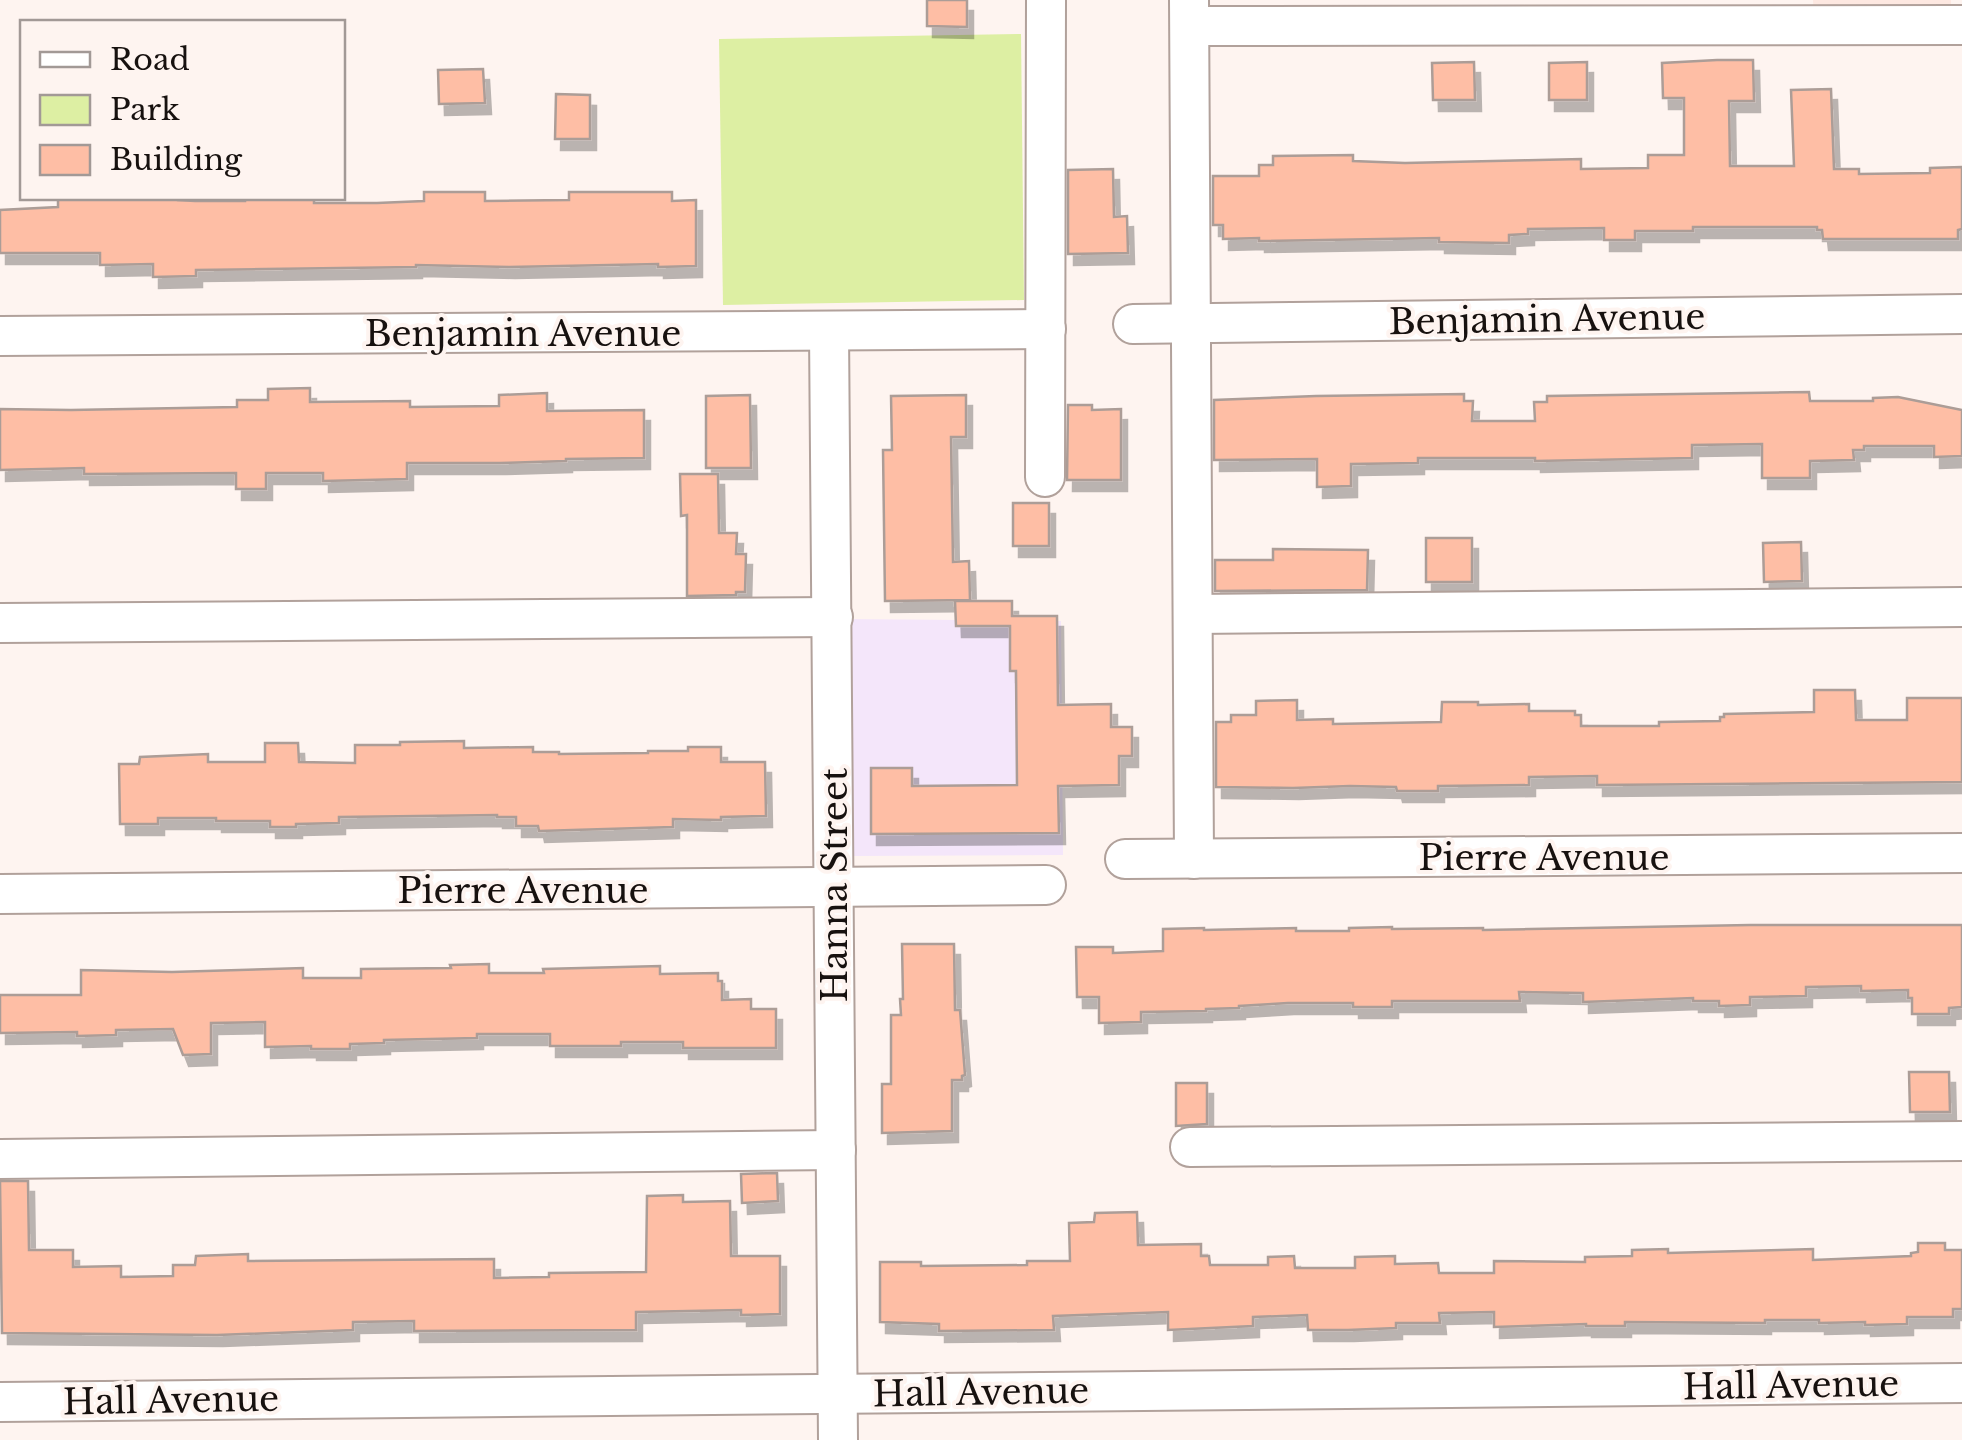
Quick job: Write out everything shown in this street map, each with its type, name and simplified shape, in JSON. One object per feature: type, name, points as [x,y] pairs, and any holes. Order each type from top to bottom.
[{"type":"street","points":[[1045,477],[1046,0]]},
{"type":"street","points":[[1194,859],[1190,13],[1962,25]]},
{"type":"street","name":"Benjamin Avenue","points":[[1133,324],[1962,314]]},
{"type":"street","name":"Benjamin Avenue","points":[[0,336],[1046,329]]},
{"type":"street","name":"Hanna Street","points":[[829,331],[838,1440]]},
{"type":"street","points":[[1194,614],[1962,607]]},
{"type":"street","points":[[0,623],[833,618]]},
{"type":"street","name":"Pierre Avenue","points":[[1125,860],[1962,854]]},
{"type":"street","name":"Pierre Avenue","points":[[0,894],[1046,884]]},
{"type":"street","points":[[1190,1147],[1962,1140]]},
{"type":"street","points":[[0,1159],[836,1150]]},
{"type":"street","name":"Hall Avenue","points":[[0,1402],[1962,1383]]},
{"type":"shaded area","points":[[1813,0],[1951,0],[1951,19],[1814,19]]},
{"type":"shaded area","points":[[843,619],[1061,621],[1063,855],[852,856]]},
{"type":"green space","points":[[1021,34],[1024,300],[723,305],[719,39]]},
{"type":"building","points":[[927,0],[967,0],[967,27],[927,26]]},
{"type":"building","points":[[1753,60],[1754,101],[1729,101],[1730,166],[1794,166],[1791,90],[1831,89],[1834,169],[1859,169],[1859,174],[1930,173],[1930,168],[1962,167],[1962,229],[1958,230],[1958,239],[1823,239],[1822,230],[1817,227],[1693,227],[1693,231],[1635,231],[1635,240],[1604,240],[1604,228],[1528,229],[1528,234],[1509,235],[1509,243],[1439,242],[1439,238],[1259,241],[1223,239],[1223,225],[1213,225],[1213,176],[1259,176],[1259,165],[1273,165],[1273,156],[1353,155],[1353,161],[1405,163],[1581,159],[1581,169],[1648,168],[1648,155],[1684,155],[1684,98],[1663,98],[1662,63]]},
{"type":"building","points":[[1474,62],[1475,100],[1433,100],[1432,63]]},
{"type":"building","points":[[1587,62],[1587,100],[1549,100],[1549,63]]},
{"type":"building","points":[[483,69],[485,103],[439,104],[438,70]]},
{"type":"building","points":[[556,94],[590,95],[590,139],[555,139]]},
{"type":"building","points":[[1113,169],[1114,217],[1127,216],[1128,253],[1068,254],[1068,170]]},
{"type":"building","points":[[424,192],[485,192],[485,201],[569,200],[569,192],[672,192],[672,201],[696,200],[696,266],[416,265],[196,270],[196,276],[153,277],[153,264],[100,265],[100,253],[0,253],[0,210],[58,207],[58,200],[424,201]]},
{"type":"building","points":[[310,388],[310,402],[410,401],[410,407],[499,406],[499,395],[547,393],[547,411],[644,410],[644,458],[407,463],[407,479],[323,481],[323,473],[266,473],[266,489],[236,489],[236,473],[84,474],[84,468],[0,470],[0,409],[237,407],[237,400],[268,400],[268,389]]},
{"type":"building","points":[[1809,392],[1810,401],[1898,397],[1962,410],[1962,456],[1934,457],[1934,446],[1864,446],[1864,450],[1853,450],[1854,460],[1810,461],[1810,478],[1762,478],[1762,444],[1692,445],[1692,458],[1418,458],[1418,463],[1351,464],[1351,486],[1317,487],[1317,459],[1214,460],[1214,400],[1464,394],[1464,401],[1473,401],[1472,421],[1535,421],[1534,402],[1547,402],[1547,396]]},
{"type":"building","points":[[750,395],[751,468],[706,468],[706,396]]},
{"type":"building","points":[[966,395],[966,437],[951,437],[953,562],[969,561],[970,600],[885,601],[883,450],[892,450],[891,396]]},
{"type":"building","points":[[1068,405],[1092,405],[1092,410],[1121,409],[1121,480],[1067,480]]},
{"type":"building","points":[[680,474],[718,474],[719,533],[737,533],[736,554],[746,554],[745,592],[687,596],[687,515],[681,516]]},
{"type":"building","points":[[1013,503],[1049,503],[1049,546],[1013,546]]},
{"type":"building","points":[[1426,538],[1472,538],[1472,582],[1426,582]]},
{"type":"building","points":[[1801,542],[1802,581],[1764,582],[1763,543]]},
{"type":"building","points":[[1273,549],[1368,550],[1367,590],[1215,591],[1215,560],[1273,560]]},
{"type":"building","points":[[955,601],[1012,601],[1012,616],[1057,616],[1058,705],[1111,704],[1111,727],[1132,727],[1132,756],[1119,756],[1119,785],[1058,786],[1059,833],[871,834],[871,768],[912,768],[912,786],[1017,785],[1016,671],[1010,671],[1010,626],[956,626]]},
{"type":"building","points":[[1814,690],[1855,690],[1856,720],[1907,720],[1907,698],[1962,698],[1962,782],[1597,785],[1597,776],[1529,777],[1529,785],[1438,786],[1438,791],[1350,786],[1216,787],[1216,722],[1231,722],[1231,715],[1256,715],[1256,701],[1297,700],[1297,720],[1333,719],[1333,724],[1441,722],[1442,702],[1478,702],[1529,704],[1529,711],[1575,711],[1575,715],[1581,715],[1581,726],[1659,726],[1659,722],[1720,721],[1724,714],[1814,712]]},
{"type":"building","points":[[464,741],[464,748],[533,747],[533,752],[559,754],[721,747],[721,762],[765,762],[766,816],[673,819],[673,827],[539,831],[538,826],[516,826],[516,817],[497,815],[339,817],[339,823],[296,827],[270,827],[270,821],[216,818],[158,818],[158,824],[120,824],[119,764],[139,764],[140,757],[208,754],[208,762],[265,762],[265,743],[298,743],[299,762],[355,763],[355,745]]},
{"type":"building","points":[[1962,925],[1962,1007],[1949,1008],[1949,1014],[1912,1014],[1908,990],[1861,991],[1861,986],[1806,987],[1806,996],[1750,997],[1750,1005],[1719,1006],[1719,1001],[1693,998],[1583,1002],[1583,993],[1519,992],[1520,1001],[1392,1001],[1392,1007],[1288,1003],[1141,1012],[1141,1022],[1099,1023],[1099,997],[1077,997],[1076,947],[1113,947],[1113,953],[1163,951],[1163,929],[1349,931],[1392,927],[1483,930]]},
{"type":"building","points":[[902,944],[954,944],[955,1010],[960,1010],[965,1075],[962,1080],[952,1080],[952,1131],[882,1133],[882,1084],[891,1084],[891,1015],[901,1015],[903,999]]},
{"type":"building","points":[[489,964],[489,973],[660,966],[660,974],[718,973],[722,1000],[751,999],[751,1009],[776,1009],[776,1048],[683,1048],[683,1042],[550,1046],[550,1034],[384,1040],[350,1044],[350,1049],[265,1047],[265,1022],[211,1023],[211,1054],[183,1055],[173,1029],[116,1030],[116,1035],[77,1036],[77,1032],[0,1033],[0,995],[81,995],[81,970],[303,968],[303,978],[361,978],[361,969]]},
{"type":"building","points":[[1909,1072],[1949,1072],[1950,1112],[1910,1112]]},
{"type":"building","points":[[1176,1083],[1207,1083],[1207,1124],[1176,1126]]},
{"type":"building","points":[[777,1173],[778,1201],[742,1203],[741,1174]]},
{"type":"building","points":[[0,1181],[28,1181],[29,1250],[73,1250],[73,1267],[121,1266],[121,1277],[173,1276],[173,1265],[195,1265],[196,1256],[248,1254],[248,1261],[494,1259],[494,1278],[646,1272],[647,1196],[683,1195],[683,1202],[730,1201],[731,1256],[780,1256],[780,1314],[741,1315],[741,1310],[636,1312],[636,1330],[414,1331],[414,1321],[353,1322],[353,1330],[217,1335],[2,1333]]},
{"type":"building","points":[[1137,1212],[1138,1245],[1201,1244],[1201,1256],[1209,1256],[1210,1265],[1268,1265],[1268,1257],[1294,1256],[1295,1268],[1355,1268],[1355,1257],[1395,1256],[1395,1264],[1438,1263],[1439,1273],[1494,1273],[1494,1261],[1585,1262],[1585,1257],[1632,1256],[1632,1250],[1668,1249],[1668,1253],[1813,1249],[1813,1260],[1911,1256],[1918,1252],[1918,1243],[1945,1243],[1945,1250],[1962,1250],[1962,1309],[1953,1309],[1953,1317],[1907,1317],[1907,1324],[1865,1325],[1765,1320],[1494,1327],[1494,1312],[1439,1313],[1440,1323],[1396,1323],[1396,1328],[1348,1330],[1308,1330],[1307,1315],[1253,1317],[1253,1326],[1168,1330],[1168,1312],[1053,1316],[1054,1330],[939,1331],[939,1324],[880,1322],[880,1262],[921,1262],[921,1266],[1070,1261],[1069,1223],[1094,1222],[1095,1213]]}]
